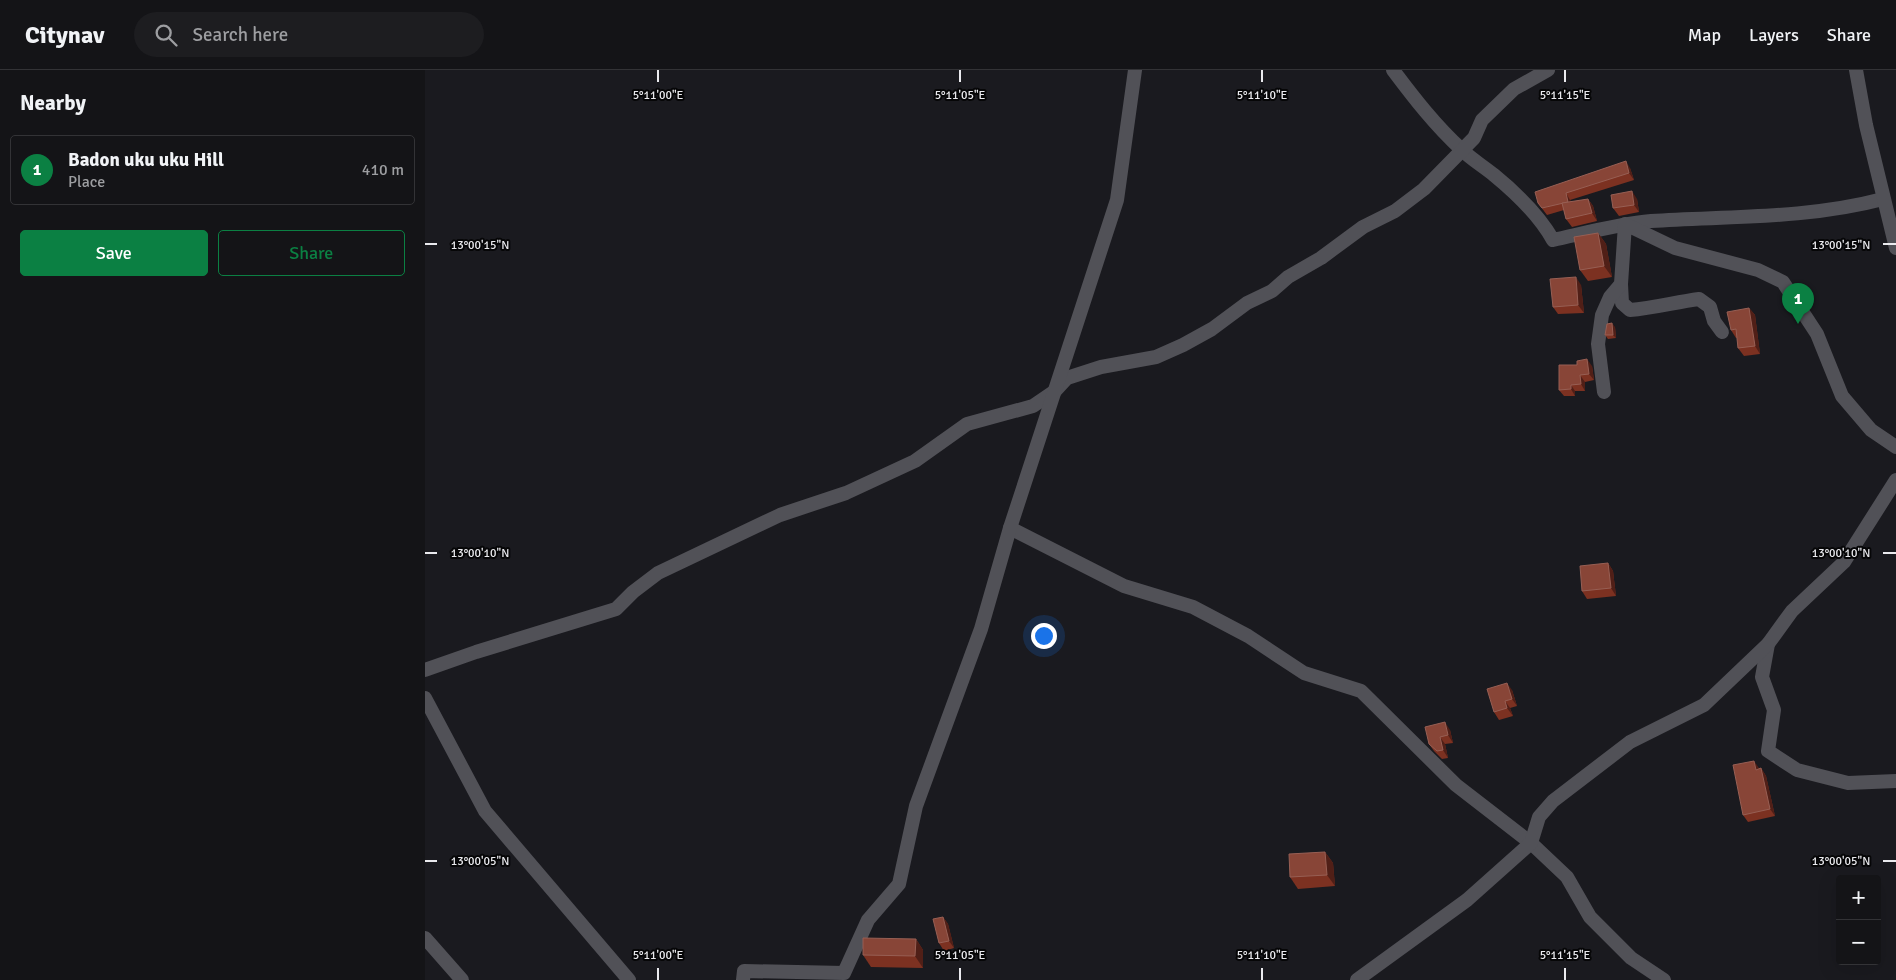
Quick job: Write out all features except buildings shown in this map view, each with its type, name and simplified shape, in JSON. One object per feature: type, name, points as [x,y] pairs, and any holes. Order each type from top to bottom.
[{"type":"street","points":[[743,980],[744,971],[844,973],[868,920],[899,884],[916,806],[981,629],[1011,528],[1117,200],[1135,70]]},
{"type":"street","points":[[1393,70],[1427,114],[1462,150],[1496,176],[1528,207],[1544,224],[1553,240],[1625,224],[1772,216],[1847,208],[1883,199]]},
{"type":"street","points":[[425,670],[476,652],[617,609],[633,592],[659,573],[780,515],[846,493],[915,462],[967,424],[1033,406],[1055,391],[1067,378],[1101,367],[1157,357],[1212,329],[1247,303],[1272,291],[1288,277],[1321,258],[1363,227],[1395,211],[1424,189],[1474,138],[1482,120],[1502,100],[1520,85],[1548,70]]},
{"type":"street","points":[[1856,70],[1883,199],[1896,248]]},
{"type":"street","points":[[1625,224],[1621,284],[1622,303],[1630,310],[1655,308],[1680,301],[1699,299],[1710,307],[1714,320],[1721,332]]},
{"type":"street","points":[[1625,224],[1675,248],[1758,270],[1783,282],[1817,334],[1842,396],[1871,430],[1896,447]]},
{"type":"street","points":[[1603,392],[1598,344],[1602,315],[1610,297],[1621,284]]},
{"type":"street","points":[[1357,980],[1467,900],[1531,843],[1539,818],[1553,801],[1630,742],[1704,705],[1768,644],[1792,611],[1844,562],[1896,480]]},
{"type":"street","points":[[1011,528],[1124,586],[1193,607],[1248,636],[1304,672],[1361,690],[1456,785],[1531,843],[1567,877],[1590,917],[1631,958],[1663,980]]},
{"type":"street","points":[[1768,644],[1763,676],[1773,710],[1768,751],[1797,770],[1848,783],[1896,781]]},
{"type":"street","points":[[425,698],[445,732],[485,811],[629,980]]},
{"type":"street","points":[[425,938],[462,980]]},
{"type":"place","name":"Badon uku uku Hill","points":[[1798,324]]}]
